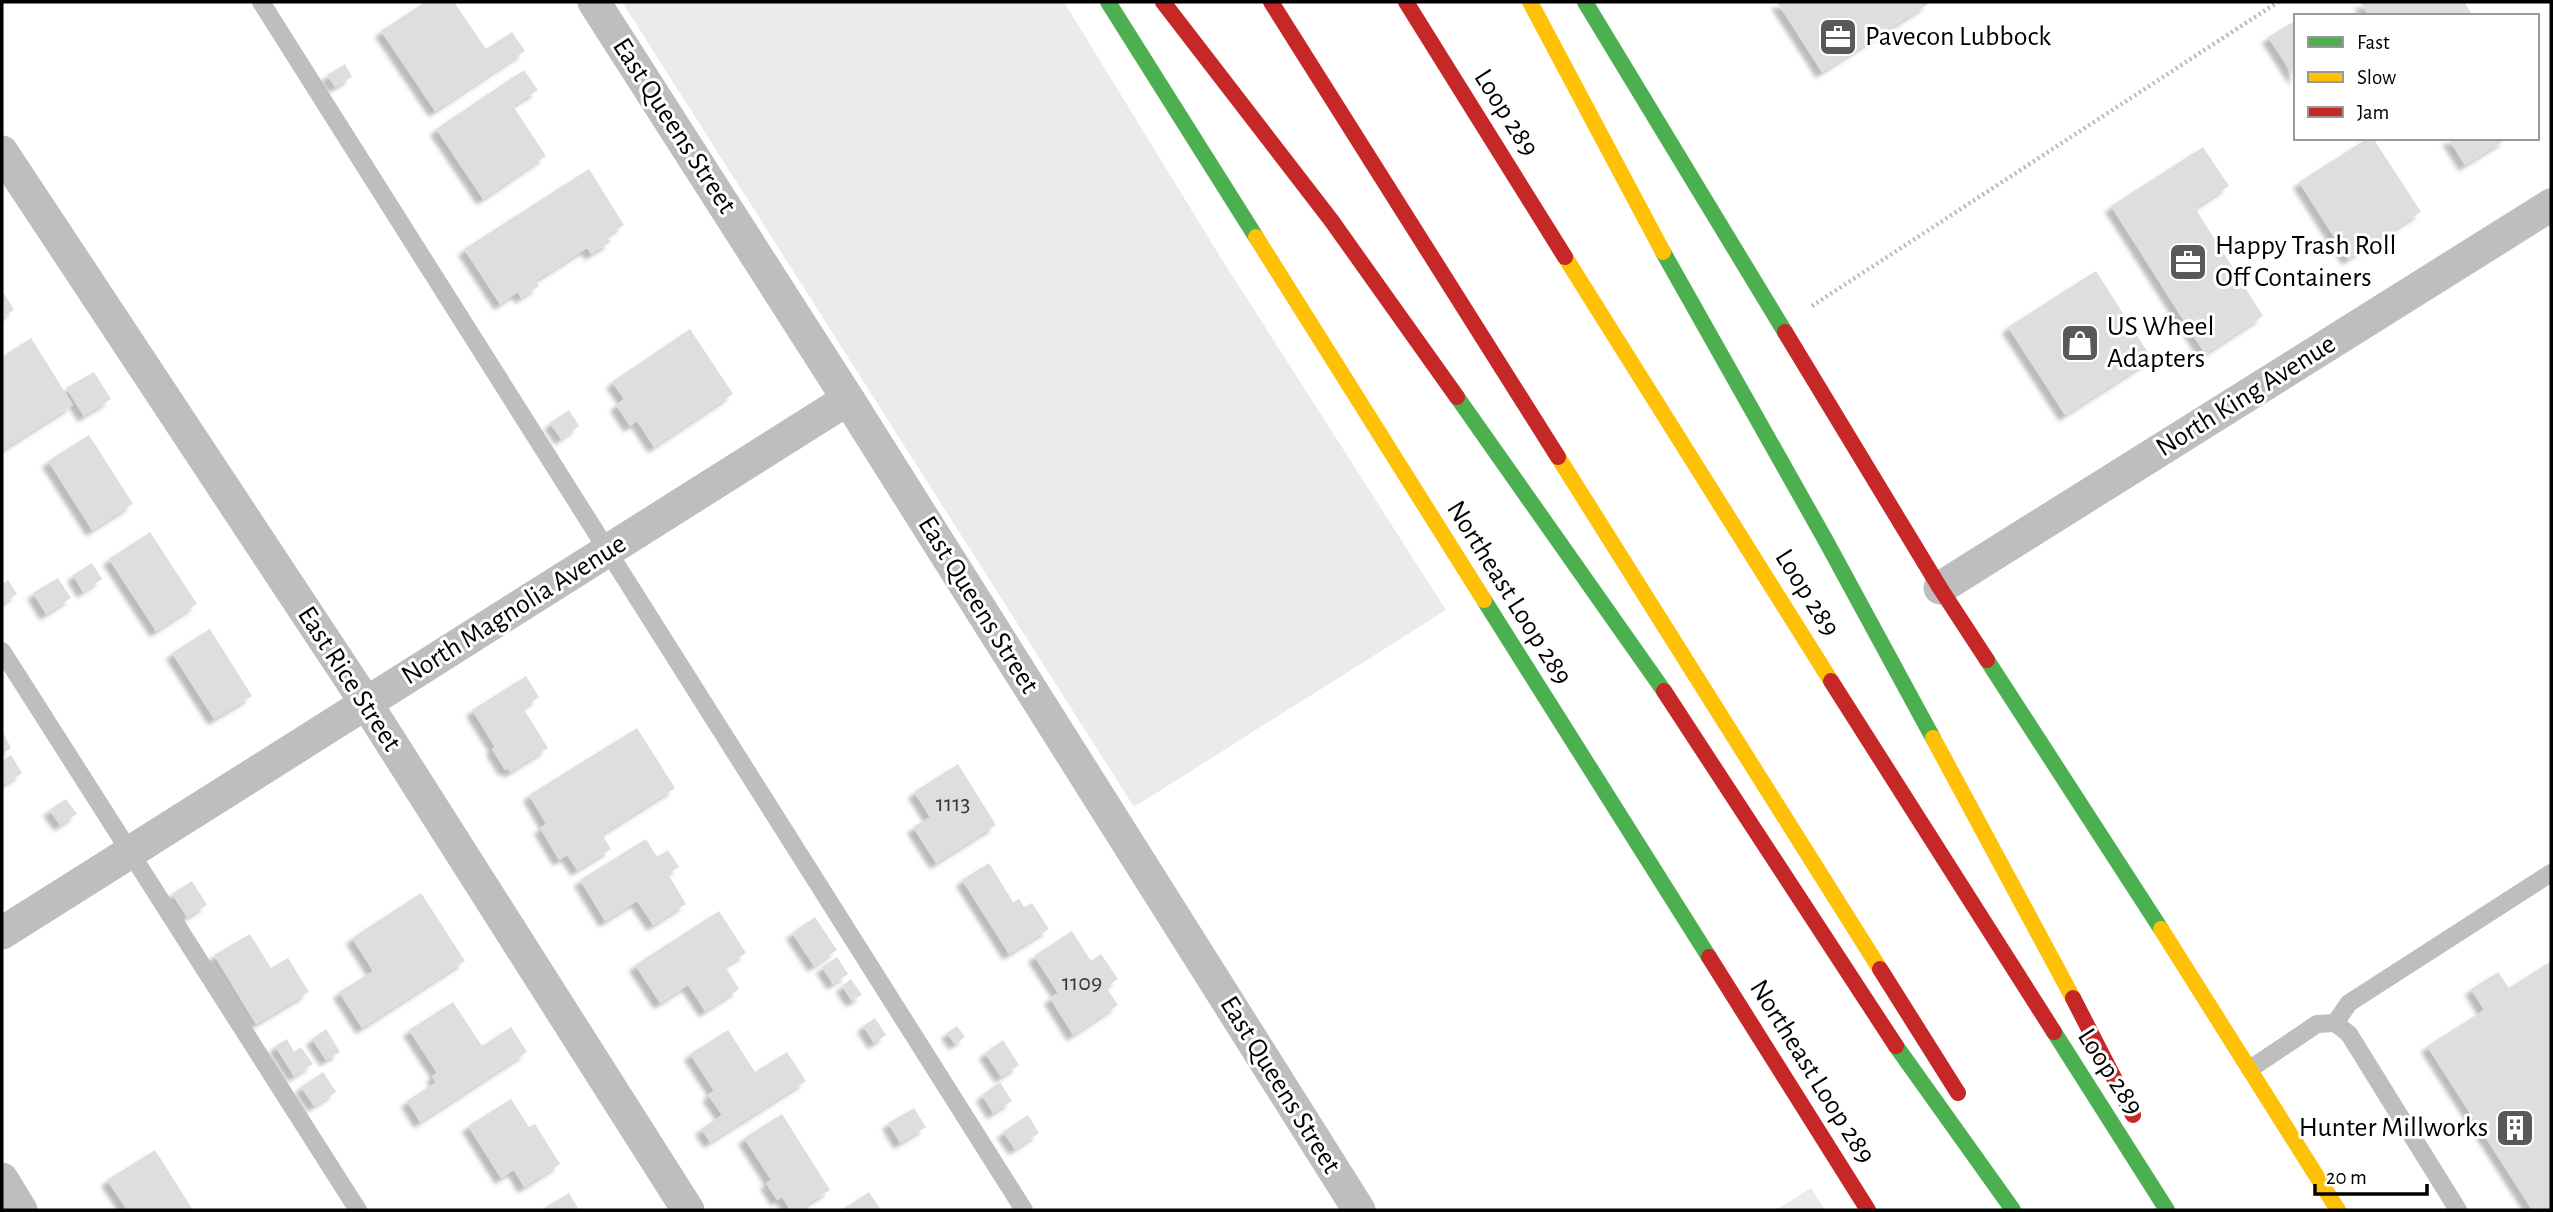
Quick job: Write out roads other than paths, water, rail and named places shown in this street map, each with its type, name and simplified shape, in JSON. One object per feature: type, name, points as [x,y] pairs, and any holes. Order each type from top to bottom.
[{"type":"main road","name":"Northeast Loop 289","points":[[1108,2],[1868,1210]]},
{"type":"main road","points":[[1163,2],[1331,220],[1634,646],[1881,1026],[2013,1210]]},
{"type":"main road","points":[[1271,2],[1966,1105]]},
{"type":"main road","name":"Loop 289","points":[[1406,2],[1781,602],[2167,1210]]},
{"type":"main road","points":[[1530,2],[1690,303],[1826,541],[2018,893],[2138,1125]]},
{"type":"main road","points":[[1585,2],[1940,588],[2250,1069],[2337,1210]]},
{"type":"main road","points":[[2163,1174],[2182,1210]]},
{"type":"street","name":"East Queens Street","points":[[594,2],[848,399],[1359,1210]]},
{"type":"street","name":"East Rice Street","points":[[2,152],[366,703],[688,1210]]},
{"type":"street","name":"North King Avenue","points":[[1940,588],[2551,205]]},
{"type":"street","name":"North Magnolia Avenue","points":[[2,933],[848,399]]},
{"type":"street","points":[[2,1180],[21,1210]]},
{"type":"lane","points":[[261,2],[1024,1210]]},
{"type":"lane","points":[[2,651],[358,1210]]},
{"type":"lane","points":[[2335,1023],[2349,1003],[2551,873]]},
{"type":"lane","points":[[2250,1069],[2317,1024],[2335,1023],[2349,1034],[2458,1210]]},
{"type":"place","name":"Pavecon Lubbock","points":[[1838,37]]},
{"type":"place","name":"Happy Trash Roll Off Containers","points":[[2188,262]]},
{"type":"place","name":"US Wheel Adapters","points":[[2080,343]]},
{"type":"place","name":"Hunter Millworks","points":[[2515,1128]]}]
